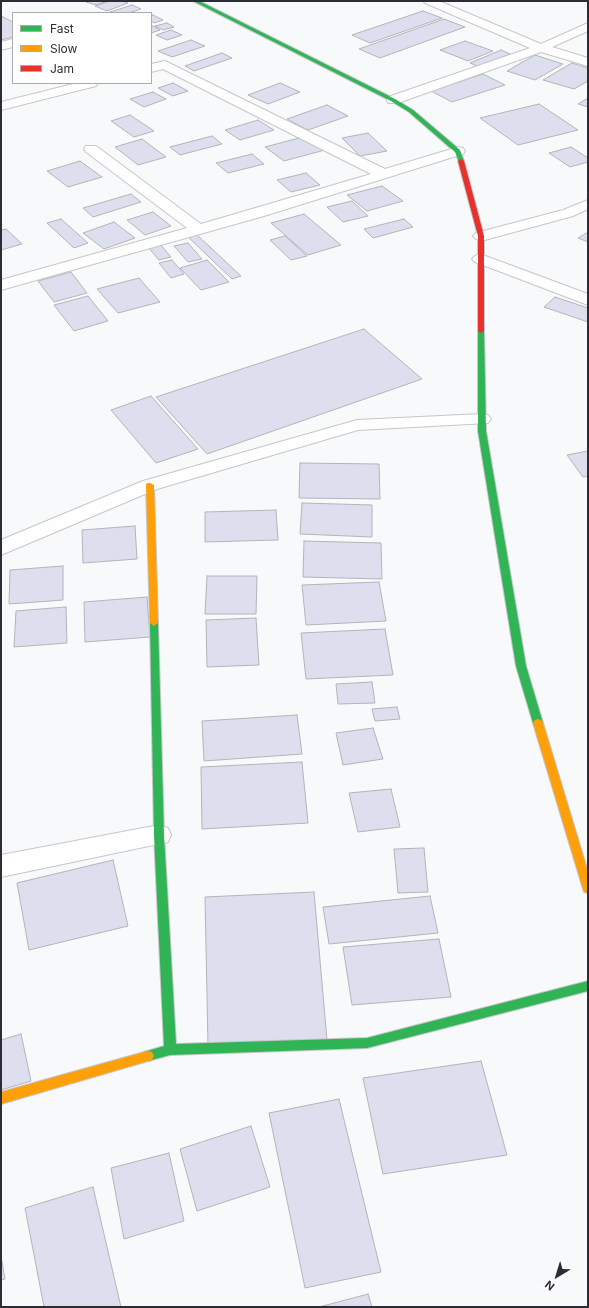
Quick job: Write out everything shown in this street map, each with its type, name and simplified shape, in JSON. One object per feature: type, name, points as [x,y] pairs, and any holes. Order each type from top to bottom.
[{"type":"main road","points":[[195,1],[393,100],[411,111],[458,151],[480,236],[482,431],[521,666],[588,889]]},
{"type":"main road","points":[[150,485],[159,835],[170,1050]]},
{"type":"main road","points":[[1,1098],[170,1050],[367,1043],[588,986]]},
{"type":"street","points":[[429,1],[541,48],[588,62]]},
{"type":"street","points":[[393,100],[541,48],[588,27]]},
{"type":"street","points":[[1,46],[12,43]]},
{"type":"street","points":[[152,58],[383,174]]},
{"type":"street","points":[[152,68],[165,65]]},
{"type":"street","points":[[1,106],[88,84]]},
{"type":"street","points":[[91,150],[198,229]]},
{"type":"street","points":[[1,285],[198,229],[458,151]]},
{"type":"street","points":[[480,236],[568,213],[588,204]]},
{"type":"street","points":[[480,259],[588,300]]},
{"type":"street","points":[[1,548],[150,485],[357,425],[482,418]]},
{"type":"street","points":[[1,866],[159,835]]},
{"type":"building","points":[[108,1],[96,5],[86,2]]},
{"type":"building","points":[[110,1],[122,1],[128,3],[107,11],[95,6]]},
{"type":"building","points":[[132,5],[141,9],[132,12],[110,12]]},
{"type":"building","points":[[423,11],[442,18],[370,43],[352,35]]},
{"type":"building","points":[[1,16],[12,22],[12,37],[1,40]]},
{"type":"building","points":[[152,16],[163,20],[154,23],[152,22]]},
{"type":"building","points":[[444,19],[465,27],[380,58],[359,49]]},
{"type":"building","points":[[167,23],[174,27],[163,30],[155,26]]},
{"type":"building","points":[[153,26],[160,30],[152,33]]},
{"type":"building","points":[[171,30],[182,35],[167,40],[156,35]]},
{"type":"building","points":[[191,40],[205,46],[172,57],[158,51]]},
{"type":"building","points":[[465,41],[493,51],[468,61],[440,50]]},
{"type":"building","points":[[501,50],[510,54],[480,67],[470,63]]},
{"type":"building","points":[[222,53],[232,58],[194,71],[185,66]]},
{"type":"building","points":[[535,55],[563,64],[535,80],[507,71]]},
{"type":"building","points":[[572,63],[588,68],[588,81],[574,89],[543,80]]},
{"type":"building","points":[[483,74],[505,85],[452,102],[431,91]]},
{"type":"building","points":[[173,83],[188,91],[173,96],[158,88]]},
{"type":"building","points":[[280,83],[300,92],[268,104],[248,95]]},
{"type":"building","points":[[153,92],[166,99],[144,107],[130,99]]},
{"type":"building","points":[[588,98],[588,107],[578,104]]},
{"type":"building","points":[[539,104],[578,130],[518,145],[480,118]]},
{"type":"building","points":[[327,105],[348,116],[308,130],[287,119]]},
{"type":"building","points":[[130,115],[154,131],[134,137],[111,121]]},
{"type":"building","points":[[258,120],[274,130],[240,140],[225,130]]},
{"type":"building","points":[[368,133],[387,151],[360,156],[342,138]]},
{"type":"building","points":[[212,136],[222,144],[180,155],[170,147]]},
{"type":"building","points":[[299,138],[325,150],[284,161],[265,147]]},
{"type":"building","points":[[142,139],[166,157],[138,165],[115,147]]},
{"type":"building","points":[[571,147],[588,158],[588,162],[570,167],[549,153]]},
{"type":"building","points":[[252,154],[264,164],[228,173],[216,163]]},
{"type":"building","points":[[80,161],[102,177],[68,187],[47,171]]},
{"type":"building","points":[[306,173],[320,185],[291,192],[277,180]]},
{"type":"building","points":[[382,186],[403,201],[367,211],[347,195]]},
{"type":"building","points":[[131,194],[141,202],[93,217],[83,208]]},
{"type":"building","points":[[352,201],[368,216],[343,222],[327,207]]},
{"type":"building","points":[[153,212],[171,226],[145,235],[127,220]]},
{"type":"building","points":[[304,214],[341,245],[308,255],[271,223]]},
{"type":"building","points":[[61,219],[88,243],[74,248],[47,223]]},
{"type":"building","points":[[404,219],[413,227],[373,238],[364,229]]},
{"type":"building","points":[[114,222],[135,238],[104,249],[83,233]]},
{"type":"building","points":[[6,229],[22,244],[1,250],[1,230]]},
{"type":"building","points":[[588,232],[588,242],[578,238]]},
{"type":"building","points":[[196,234],[241,276],[232,279],[187,236]]},
{"type":"building","points":[[285,236],[307,256],[291,260],[270,240]]},
{"type":"building","points":[[188,243],[202,259],[188,262],[174,246]]},
{"type":"building","points":[[160,244],[171,257],[159,260],[148,247]]},
{"type":"building","points":[[172,260],[184,274],[171,278],[159,263]]},
{"type":"building","points":[[207,260],[229,282],[201,290],[180,268]]},
{"type":"building","points":[[71,272],[87,293],[54,302],[38,281]]},
{"type":"building","points":[[139,278],[160,302],[118,313],[97,289]]},
{"type":"building","points":[[88,296],[108,321],[74,331],[54,305]]},
{"type":"building","points":[[555,297],[588,308],[588,322],[544,307]]},
{"type":"building","points":[[364,329],[422,379],[207,454],[156,397]]},
{"type":"building","points":[[151,396],[198,449],[156,463],[111,410]]},
{"type":"building","points":[[588,451],[588,476],[583,477],[567,455]]},
{"type":"building","points":[[300,463],[379,464],[380,499],[299,498]]},
{"type":"building","points":[[302,503],[372,505],[372,537],[300,534]]},
{"type":"building","points":[[276,510],[278,540],[205,542],[205,512]]},
{"type":"building","points":[[135,526],[137,559],[83,563],[82,530]]},
{"type":"building","points":[[304,541],[381,543],[382,579],[303,577]]},
{"type":"building","points":[[63,566],[63,600],[9,604],[10,570]]},
{"type":"building","points":[[207,576],[257,576],[256,614],[205,614]]},
{"type":"building","points":[[379,582],[386,621],[306,625],[302,585]]},
{"type":"building","points":[[147,597],[150,637],[85,642],[84,602]]},
{"type":"building","points":[[66,607],[67,643],[14,647],[16,611]]},
{"type":"building","points":[[256,618],[259,665],[207,667],[206,620]]},
{"type":"building","points":[[385,629],[393,675],[306,679],[301,633]]},
{"type":"building","points":[[372,682],[375,703],[338,704],[336,684]]},
{"type":"building","points":[[397,707],[400,719],[375,721],[372,709]]},
{"type":"building","points":[[297,715],[302,754],[204,761],[202,721]]},
{"type":"building","points":[[373,728],[383,759],[343,765],[336,733]]},
{"type":"building","points":[[302,762],[308,823],[202,829],[201,767]]},
{"type":"building","points":[[391,789],[400,827],[358,832],[349,793]]},
{"type":"building","points":[[424,848],[428,892],[398,893],[394,849]]},
{"type":"building","points":[[113,860],[128,926],[29,950],[17,883]]},
{"type":"building","points":[[314,892],[327,1040],[208,1046],[205,897]]},
{"type":"building","points":[[430,896],[438,933],[329,944],[323,907]]},
{"type":"building","points":[[439,939],[451,997],[352,1005],[343,947]]},
{"type":"building","points":[[21,1034],[31,1081],[1,1090],[1,1040]]},
{"type":"building","points":[[481,1061],[507,1155],[383,1174],[363,1078]]},
{"type":"building","points":[[339,1099],[381,1272],[305,1288],[269,1113]]},
{"type":"building","points":[[251,1126],[270,1187],[197,1211],[180,1149]]},
{"type":"building","points":[[169,1153],[184,1221],[124,1239],[111,1168]]},
{"type":"building","points":[[93,1187],[121,1307],[44,1307],[25,1208]]},
{"type":"building","points":[[1,1256],[5,1279],[1,1280]]},
{"type":"building","points":[[368,1294],[372,1307],[319,1307]]},
{"type":"traffic: fast","points":[[195,1],[393,100],[411,111],[458,151],[461,161]]},
{"type":"traffic: fast","points":[[481,331],[482,431],[521,666],[538,723]]},
{"type":"traffic: fast","points":[[154,623],[159,835],[170,1050]]},
{"type":"traffic: fast","points":[[148,1056],[170,1050],[367,1043],[588,986]]},
{"type":"traffic: slow","points":[[150,485],[154,623]]},
{"type":"traffic: slow","points":[[538,723],[588,889]]},
{"type":"traffic: slow","points":[[1,1098],[148,1056]]},
{"type":"traffic: jam","points":[[461,161],[481,236],[481,331]]}]
